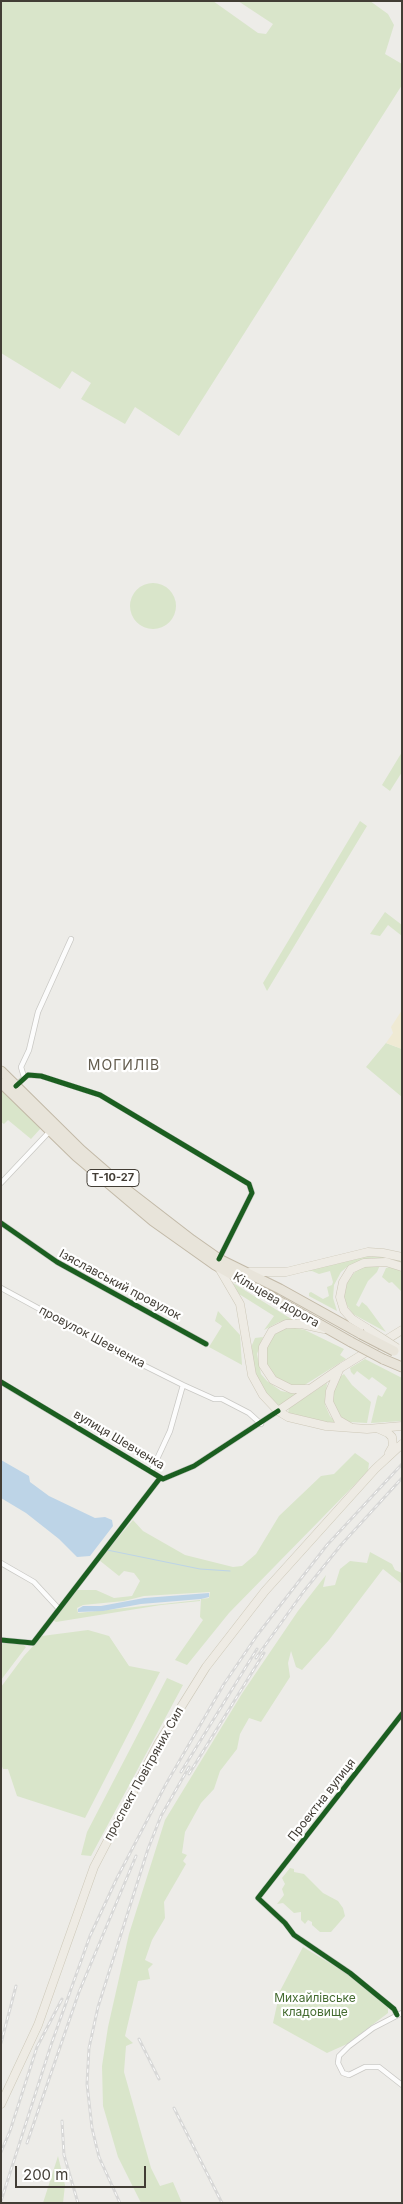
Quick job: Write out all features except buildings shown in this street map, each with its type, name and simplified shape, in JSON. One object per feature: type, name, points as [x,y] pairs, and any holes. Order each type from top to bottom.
[{"type":"highway","name":"Кільцева дорога","points":[[1,1071],[81,1150],[218,1263],[280,1289],[365,1332],[399,1352]]},
{"type":"highway","name":"Кільцева дорога","points":[[1,1082],[50,1131],[113,1189],[218,1263],[328,1330],[402,1367]]},
{"type":"main road","points":[[238,1270],[255,1274],[286,1272],[368,1252],[383,1253],[402,1258]]},
{"type":"main road","points":[[365,1332],[344,1310],[340,1297],[343,1282],[349,1271],[364,1263],[386,1262],[402,1268]]},
{"type":"main road","points":[[218,1263],[240,1304],[252,1375],[264,1395],[278,1411],[303,1421],[354,1429],[402,1426]]},
{"type":"main road","points":[[308,1389],[291,1389],[273,1380],[263,1365],[263,1347],[272,1331],[286,1324],[308,1324],[328,1330]]},
{"type":"main road","name":"вулиця Шевченка","points":[[278,1411],[308,1389],[402,1330]]},
{"type":"main road","points":[[342,1367],[334,1378],[329,1402],[338,1420],[354,1429]]},
{"type":"main road","points":[[375,1470],[394,1444],[391,1435],[378,1429]]},
{"type":"main road","name":"проспект Повітряних Сил","points":[[1,2104],[38,2025],[94,1867],[158,1744],[206,1667],[265,1591],[375,1470],[402,1444]]},
{"type":"street","points":[[24,1076],[21,1067],[29,1050],[38,1012],[71,939]]},
{"type":"street","points":[[16,1086],[26,1074],[41,1076],[100,1095],[249,1184],[252,1194],[218,1263]]},
{"type":"street","points":[[1,1183],[50,1131]]},
{"type":"street","name":"Ізяславський провулок","points":[[1,1223],[57,1262],[206,1344]]},
{"type":"street","name":"провулок Шевченка","points":[[1,1288],[183,1385],[214,1399],[222,1399],[249,1413],[261,1424]]},
{"type":"street","name":"вулиця Шевченка","points":[[1,1382],[160,1478],[171,1477],[194,1466],[261,1424],[278,1411]]},
{"type":"street","points":[[151,1472],[170,1431],[183,1385]]},
{"type":"street","points":[[1,1640],[33,1643],[160,1478]]},
{"type":"street","points":[[1,1563],[34,1582],[59,1609]]},
{"type":"street","name":"Проектна вулиця","points":[[399,2014],[350,1973],[294,1935],[286,1923],[258,1898],[402,1714]]},
{"type":"street","points":[[399,2014],[349,2046],[338,2056],[338,2063],[343,2073],[349,2075],[365,2067],[379,2067],[402,2085]]},
{"type":"green space","points":[[1,1],[213,1],[258,33],[266,34],[273,24],[238,1],[370,1],[388,14],[394,25],[385,54],[402,64],[402,85],[179,436],[135,407],[125,424],[81,399],[91,383],[72,371],[60,389],[1,353]]},
{"type":"green space","points":[[148,583],[158,583],[172,593],[176,606],[172,619],[166,625],[158,629],[148,629],[134,619],[130,611],[130,601],[140,587]]},
{"type":"green space","points":[[402,752],[402,772],[390,791],[382,785]]},
{"type":"green space","points":[[360,821],[367,826],[267,991],[263,983]]},
{"type":"green space","points":[[385,912],[402,925],[402,936],[388,925],[380,936],[370,934]]},
{"type":"green space","points":[[386,1043],[402,1049],[402,1097],[366,1067]]},
{"type":"green space","points":[[1,1087],[41,1128],[31,1139],[8,1120],[4,1124],[1,1122]]},
{"type":"green space","points":[[381,1256],[402,1261],[402,1264],[389,1259],[371,1258],[347,1267],[341,1272],[334,1285],[333,1298],[337,1311],[309,1296],[311,1292],[323,1299],[329,1296],[327,1287],[332,1285],[333,1282],[330,1271],[319,1274],[312,1271],[300,1272],[363,1257]]},
{"type":"green space","points":[[380,1265],[377,1272],[368,1281],[356,1305],[359,1307],[362,1302],[367,1306],[386,1332],[353,1314],[346,1304],[343,1295],[345,1285],[355,1272],[362,1267]]},
{"type":"green space","points":[[386,1268],[402,1270],[402,1292],[392,1282],[389,1283],[382,1277]]},
{"type":"green space","points":[[233,1283],[293,1320],[279,1322],[264,1330],[274,1316],[239,1294]]},
{"type":"green space","points":[[218,1311],[240,1335],[242,1365],[209,1347],[222,1326],[215,1321]]},
{"type":"green space","points":[[295,1328],[305,1330],[344,1349],[340,1355],[346,1359],[303,1386],[282,1384],[267,1368],[265,1350],[275,1334],[284,1329]]},
{"type":"green space","points":[[263,1337],[257,1354],[261,1374],[281,1391],[296,1394],[277,1408],[267,1397],[253,1373],[250,1354],[252,1345],[255,1338]]},
{"type":"green space","points":[[365,1359],[402,1378],[402,1421],[371,1423],[378,1395],[382,1397],[387,1388],[372,1377],[369,1380],[357,1371],[354,1375],[351,1372],[350,1368]]},
{"type":"green space","points":[[344,1374],[352,1385],[371,1402],[367,1423],[350,1422],[341,1419],[337,1415],[331,1398],[338,1378]]},
{"type":"green space","points":[[327,1383],[325,1405],[330,1416],[339,1426],[288,1413],[289,1408]]},
{"type":"green space","points":[[355,1453],[369,1463],[368,1471],[229,1613],[187,1665],[175,1660],[203,1620],[200,1617],[201,1599],[209,1598],[210,1592],[144,1596],[124,1601],[83,1605],[77,1608],[78,1613],[200,1600],[56,1622],[53,1620],[77,1590],[96,1590],[114,1598],[132,1596],[140,1581],[134,1573],[124,1571],[119,1576],[99,1560],[133,1520],[143,1531],[185,1555],[233,1567],[242,1566],[256,1554],[279,1516],[321,1476],[334,1474]]},
{"type":"green space","points":[[370,1552],[392,1564],[395,1570],[402,1573],[402,1584],[383,1569],[329,1640],[302,1670],[296,1667],[291,1651],[288,1663],[290,1677],[261,1722],[249,1718],[240,1734],[237,1749],[220,1771],[214,1789],[201,1803],[185,1832],[182,1853],[187,1855],[183,1861],[186,1864],[164,1902],[165,1918],[152,1940],[145,1960],[153,1964],[148,1969],[150,1979],[138,1981],[125,2036],[133,2043],[126,2046],[124,2072],[151,2168],[160,2186],[173,2182],[182,2203],[141,2203],[118,2157],[103,2106],[102,2066],[108,2027],[129,1934],[165,1820],[243,1692],[298,1611],[326,1575],[323,1587],[335,1585],[340,1569],[350,1561],[367,1563]]},
{"type":"green space","points":[[88,1630],[109,1636],[129,1666],[160,1672],[85,1818],[17,1796],[8,1769],[3,1769],[1,1764],[1,1687],[42,1636]]},
{"type":"green space","points":[[11,1641],[19,1642],[26,1647],[1,1680],[1,1644]]},
{"type":"green space","points":[[167,1678],[183,1685],[91,1856],[81,1855],[87,1832]]},
{"type":"green space","points":[[290,1868],[294,1869],[294,1872],[304,1874],[323,1893],[338,1901],[343,1908],[345,1916],[331,1932],[320,1932],[312,1925],[312,1922],[308,1920],[305,1924],[301,1920],[301,1912],[294,1913],[283,1903],[277,1904],[284,1895],[282,1889],[285,1884],[282,1878]]},
{"type":"green space","name":"Михайлівське кладовище","points":[[303,1947],[351,1976],[388,2008],[388,2013],[347,2044],[327,2053],[273,2023],[280,1991]]},
{"type":"green space","points":[[58,2156],[65,2185],[63,2203],[43,2203]]},
{"type":"sand","points":[[402,1010],[402,1049],[386,1043],[393,1033],[391,1027]]},
{"type":"water","points":[[1,1460],[29,1476],[30,1482],[49,1496],[95,1518],[105,1517],[112,1520],[113,1526],[90,1556],[77,1557],[59,1539],[26,1513],[1,1498]]},
{"type":"water","points":[[209,1593],[209,1597],[201,1599],[141,1604],[103,1611],[78,1612],[78,1609],[83,1606],[101,1606],[144,1598]]},
{"type":"waterway","points":[[107,1550],[200,1569],[230,1571]]},
{"type":"railway","points":[[1,2201],[51,2045],[90,1936],[117,1878],[166,1784],[224,1684],[258,1634],[327,1545],[402,1464]]},
{"type":"railway","points":[[256,1658],[304,1591],[341,1545],[402,1478]]},
{"type":"railway","points":[[181,1772],[257,1649]]},
{"type":"railway","points":[[189,1774],[264,1653]]},
{"type":"railway","points":[[120,2203],[99,2157],[92,2128],[87,2084],[89,2048],[98,2007],[148,1849],[161,1816],[189,1767]]},
{"type":"railway","points":[[27,2143],[79,1992],[136,1856]]},
{"type":"railway","points":[[1,2043],[16,1986]]},
{"type":"railway","points":[[1,2152],[10,2131],[37,2047],[62,1999]]},
{"type":"railway","points":[[139,2039],[159,2079]]},
{"type":"railway","points":[[174,2108],[222,2203]]},
{"type":"railway","points":[[62,2121],[64,2155],[78,2203]]},
{"type":"cycle path","points":[[16,1086],[28,1075],[41,1076],[100,1095],[249,1184],[252,1193],[219,1259]]},
{"type":"cycle path","points":[[1,1223],[57,1262],[206,1344]]},
{"type":"cycle path","points":[[1,1382],[163,1479],[194,1466],[278,1411]]},
{"type":"cycle path","points":[[1,1640],[33,1643],[160,1478]]},
{"type":"cycle path","points":[[397,2015],[394,2009],[350,1973],[294,1935],[285,1923],[258,1898],[402,1714]]},
{"type":"district","name":"МОГИЛІВ","points":[[124,1066]]}]
